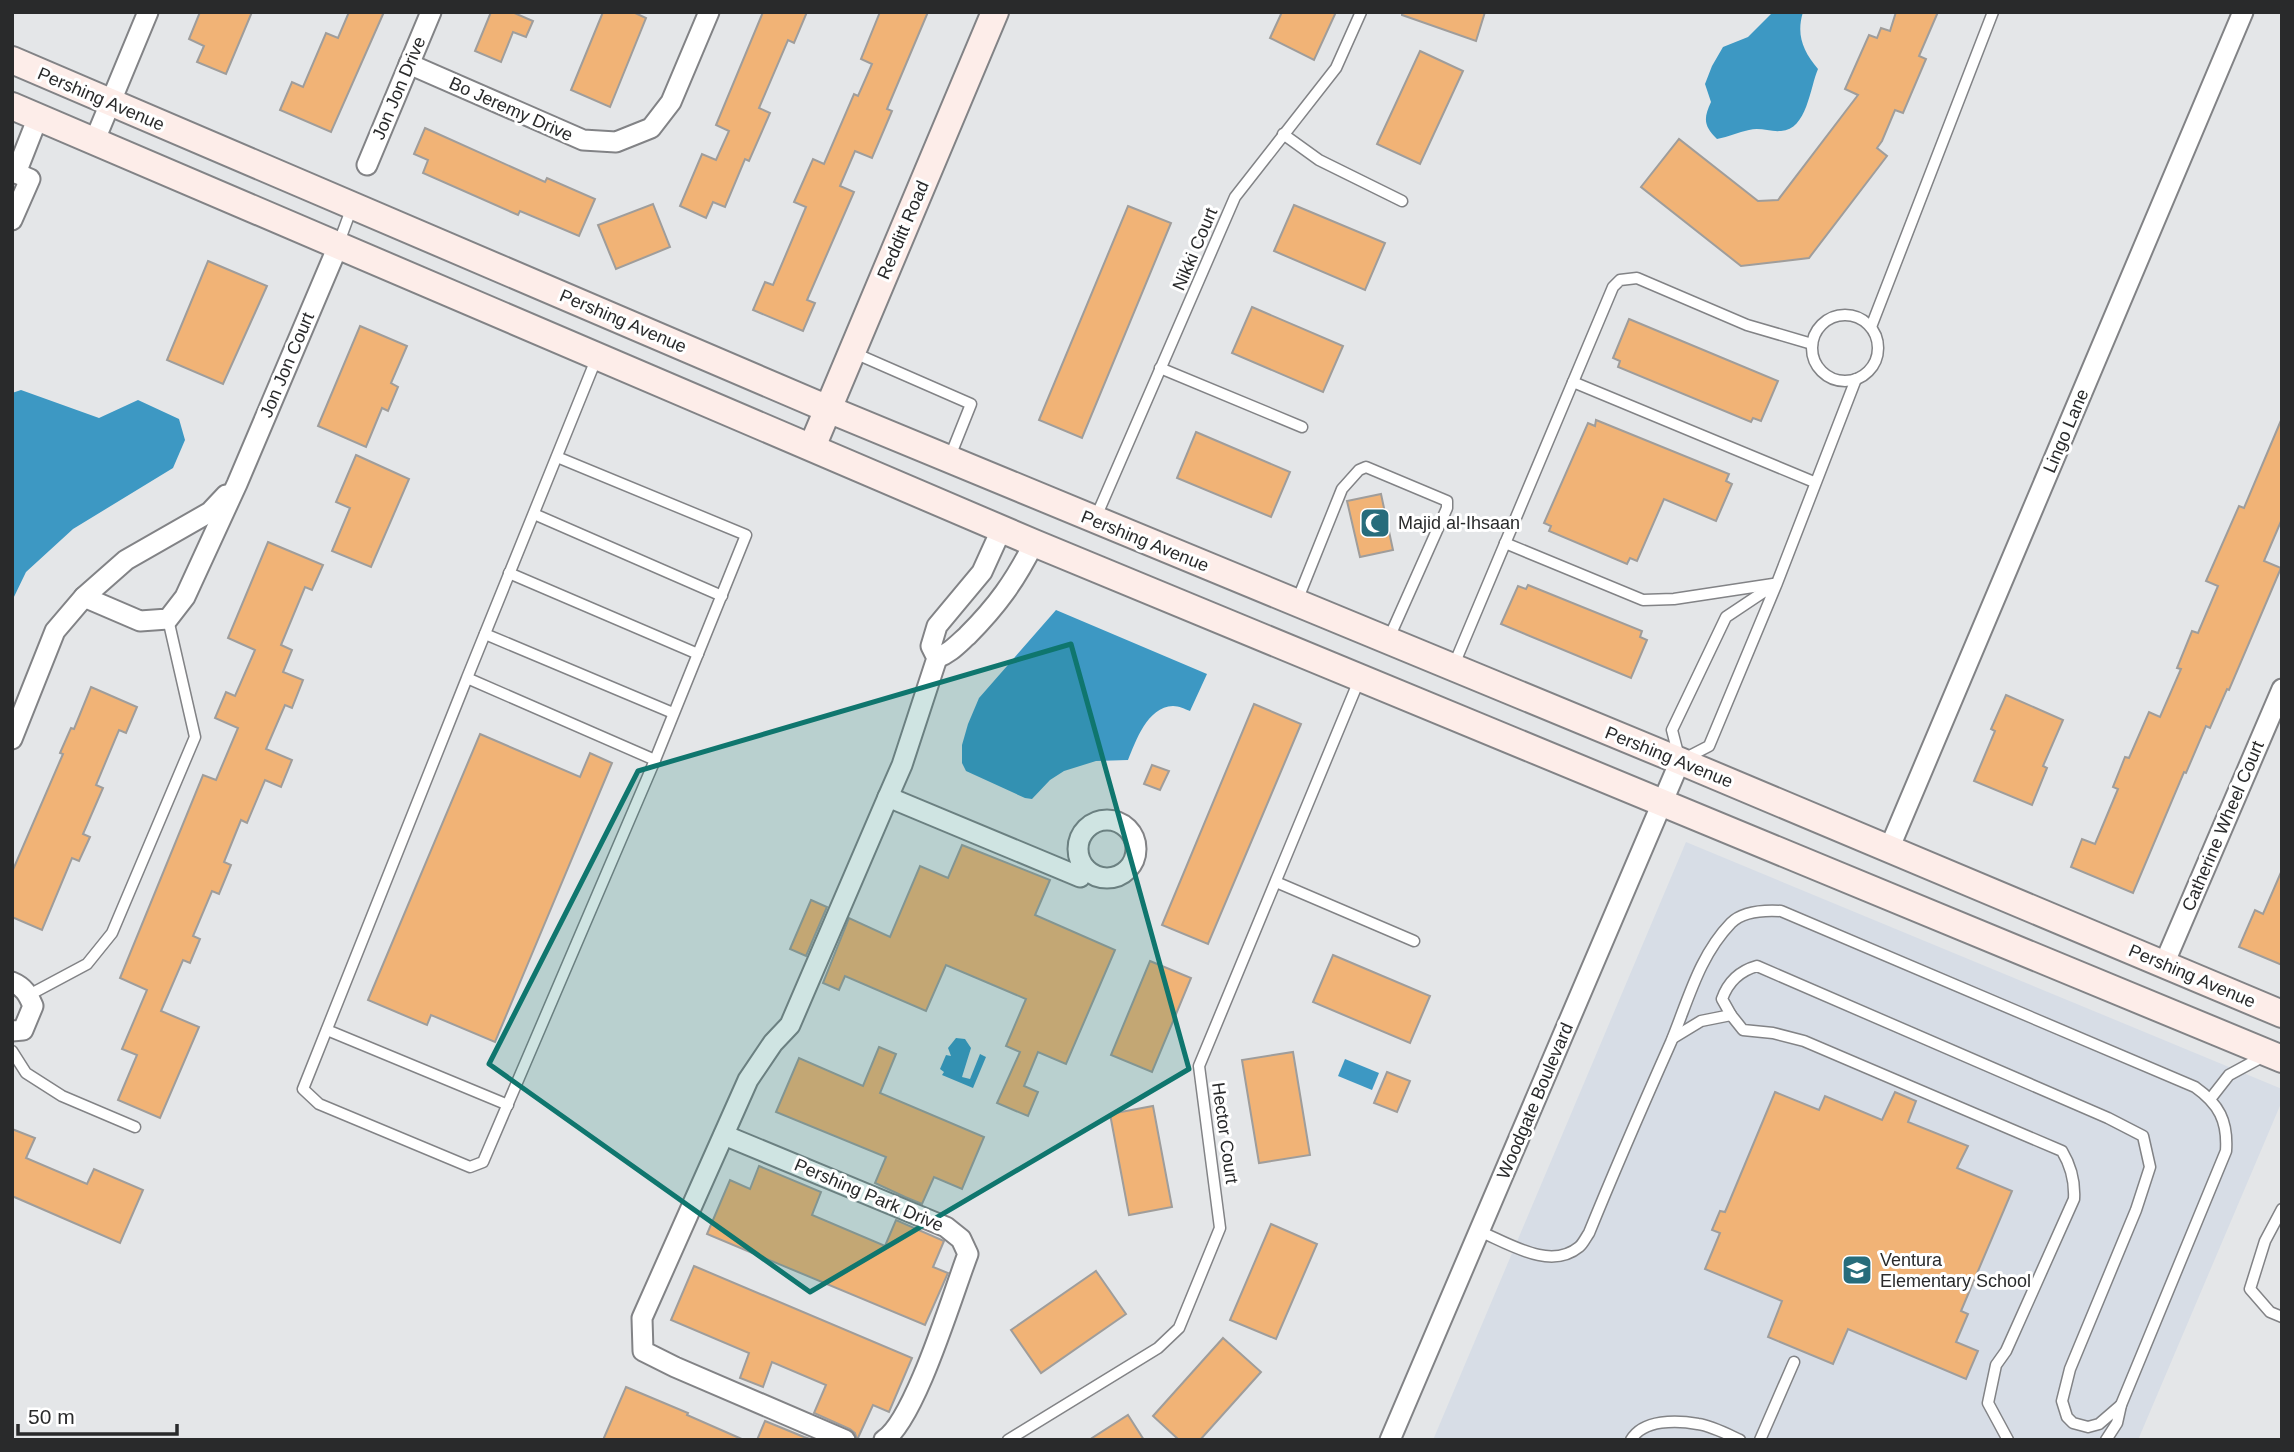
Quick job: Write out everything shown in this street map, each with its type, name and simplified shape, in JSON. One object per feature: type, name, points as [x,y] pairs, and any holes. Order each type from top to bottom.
[{"type":"street","points":[[94,142],[148,12]]},
{"type":"street","name":"Jon Jon Drive","points":[[367,165],[431,12]]},
{"type":"street","name":"Bo Jeremy Drive","points":[[409,64],[583,140],[616,142],[651,128],[671,102],[709,12]]},
{"type":"street","name":"Redditt Road","points":[[812,447],[995,12]]},
{"type":"street","name":"Lingo Lane","points":[[1889,849],[2243,12]]},
{"type":"street","name":"Pershing Avenue","points":[[12,60],[828,409],[2282,1014]]},
{"type":"street","points":[[12,106],[1034,543],[2275,1056]]},
{"type":"street","points":[[12,220],[30,179],[14,172],[38,117]]},
{"type":"street","name":"Jon Jon Court","points":[[168,619],[186,597],[338,246]]},
{"type":"street","name":"Jon Jon Court","points":[[12,739],[55,631],[84,597],[126,560],[210,512],[237,484]]},
{"type":"street","points":[[845,1440],[674,1367],[643,1351],[642,1318],[748,1080],[773,1043],[790,1025],[902,765],[937,658],[931,646],[937,626],[982,572],[1002,528]]},
{"type":"street","points":[[937,658],[949,653],[988,615],[1017,577],[1034,543]]},
{"type":"street","points":[[965,594],[988,615]]},
{"type":"street","points":[[84,597],[141,621],[168,619]]},
{"type":"street","name":"Catherine Wheel Court","points":[[2164,964],[2282,688]]},
{"type":"street","name":"Woodgate Boulevard","points":[[1390,1440],[1679,761]]},
{"type":"street","points":[[888,797],[1080,877],[1084,867]]},
{"type":"street","points":[[12,982],[21,986],[29,995],[33,1006],[23,1030],[12,1031]]},
{"type":"street","name":"Pershing Park Drive","points":[[724,1135],[946,1227],[961,1239],[968,1254],[919,1388],[904,1418],[884,1440]]},
{"type":"lane","name":"Nikki Court","points":[[1094,520],[1235,197],[1336,68],[1361,12]]},
{"type":"lane","points":[[1871,327],[1993,12]]},
{"type":"lane","points":[[1283,134],[1319,160],[1402,201]]},
{"type":"lane","points":[[338,246],[353,206]]},
{"type":"lane","points":[[1452,668],[1613,287],[1620,280],[1637,278],[1747,325],[1812,344]]},
{"type":"lane","points":[[1852,316],[1871,327],[1876,336],[1877,357],[1873,366],[1856,379],[1835,379],[1817,366],[1812,344],[1815,334],[1831,318],[1852,316]]},
{"type":"lane","points":[[852,352],[971,404],[949,459]]},
{"type":"lane","points":[[557,457],[746,535],[655,760],[484,1162],[470,1167],[319,1104],[303,1089],[509,573],[598,356]]},
{"type":"lane","points":[[1160,369],[1302,427]]},
{"type":"lane","points":[[1777,583],[1727,617],[1672,730],[1679,761],[1709,746],[1777,583],[1856,379]]},
{"type":"lane","points":[[1573,382],[1814,482]]},
{"type":"lane","points":[[1296,603],[1342,489],[1359,470],[1366,467],[1439,497],[1447,501],[1447,508],[1388,641]]},
{"type":"lane","points":[[534,514],[722,596]]},
{"type":"lane","points":[[1505,543],[1643,600],[1674,599],[1777,583]]},
{"type":"lane","points":[[509,573],[698,654]]},
{"type":"lane","points":[[29,995],[87,964],[112,933],[195,737],[168,619]]},
{"type":"lane","points":[[485,634],[673,713]]},
{"type":"lane","points":[[467,678],[655,760]]},
{"type":"lane","name":"Hector Court","points":[[1008,1440],[1158,1348],[1179,1328],[1220,1228],[1199,1066],[1360,678]]},
{"type":"lane","points":[[1276,882],[1414,942]]},
{"type":"lane","points":[[1479,1231],[1548,1257],[1565,1254],[1580,1246],[1589,1233],[1698,972],[1713,946],[1732,921],[1760,909],[1781,911],[2195,1087],[2211,1098],[2227,1130],[2226,1151],[2120,1405],[2117,1423],[2106,1440]]},
{"type":"lane","points":[[2008,1440],[1988,1403],[1996,1365],[2006,1351],[2074,1199],[2075,1186],[2068,1161],[2062,1151],[1804,1041],[1773,1033],[1743,1030],[1722,999],[1727,986],[1744,970],[1757,966],[2108,1118],[2143,1136],[2151,1167],[2070,1369],[2062,1401],[2067,1417],[2073,1423],[2088,1427],[2099,1424],[2120,1405]]},
{"type":"lane","points":[[1672,1038],[1701,1021],[1731,1016]]},
{"type":"lane","points":[[327,1030],[508,1105]]},
{"type":"lane","points":[[12,1051],[26,1073],[62,1096],[135,1127]]},
{"type":"lane","points":[[2211,1098],[2229,1075],[2275,1056]]},
{"type":"lane","points":[[2282,1209],[2265,1241],[2250,1289],[2270,1312],[2282,1317]]},
{"type":"lane","points":[[1760,1440],[1794,1362]]},
{"type":"lane","points":[[1631,1440],[1647,1426],[1676,1421],[1701,1424],[1740,1440]]},
{"type":"highlighted area","points":[[1071,644],[1189,1069],[810,1292],[489,1064],[638,771]]},
{"type":"shaded area","name":"Ventura Elementary School","points":[[1686,842],[2282,1089],[2282,1101],[2138,1440],[1433,1440]]},
{"type":"water","points":[[1773,12],[1803,12],[1800,28],[1802,42],[1818,69],[1802,116],[1790,129],[1753,129],[1717,139],[1706,122],[1711,102],[1705,84],[1712,66],[1723,47],[1748,37]]},
{"type":"water","points":[[21,390],[99,418],[138,400],[179,419],[185,440],[173,468],[73,529],[26,572],[12,601],[12,393]]},
{"type":"water","points":[[1056,610],[1207,674],[1190,711],[1173,706],[1156,712],[1144,726],[1128,760],[1096,761],[1064,771],[1050,780],[1032,799],[1025,798],[966,771],[962,763],[962,745],[979,698]]},
{"type":"water","points":[[956,1038],[965,1039],[971,1048],[962,1077],[970,1079],[980,1054],[986,1057],[973,1088],[942,1075],[944,1072],[940,1069],[946,1055],[951,1056],[948,1048]]},
{"type":"water","points":[[1345,1059],[1379,1073],[1372,1090],[1338,1076]]},
{"type":"building","points":[[200,12],[252,12],[226,74],[197,62],[204,46],[189,39]]},
{"type":"building","points":[[349,12],[384,12],[331,132],[280,110],[292,82],[303,87],[326,33],[338,38]]},
{"type":"building","points":[[491,12],[512,12],[533,21],[526,37],[513,32],[501,62],[475,51]]},
{"type":"building","points":[[603,12],[633,12],[646,18],[610,107],[571,90]]},
{"type":"building","points":[[763,12],[807,12],[794,43],[788,40],[759,108],[770,113],[749,161],[745,159],[725,207],[713,202],[706,218],[680,206],[702,154],[716,160],[729,131],[716,125]]},
{"type":"building","points":[[880,12],[928,12],[887,109],[892,111],[872,158],[855,151],[840,186],[854,192],[807,300],[815,303],[803,331],[753,310],[765,282],[773,285],[806,207],[794,202],[813,159],[824,164],[854,94],[858,96],[872,64],[861,59]]},
{"type":"building","points":[[1282,12],[1336,12],[1314,60],[1270,38]]},
{"type":"building","points":[[1402,12],[1485,12],[1476,41],[1402,15]]},
{"type":"building","points":[[1896,12],[1938,12],[1919,56],[1926,59],[1903,113],[1895,110],[1877,148],[1887,156],[1809,258],[1741,266],[1641,187],[1679,139],[1758,201],[1778,200],[1858,95],[1845,89],[1869,35],[1877,38],[1881,28],[1890,31]]},
{"type":"building","points":[[1420,51],[1463,71],[1420,164],[1377,144]]},
{"type":"building","points":[[425,128],[545,182],[547,178],[595,199],[579,236],[520,211],[518,215],[423,173],[428,160],[414,154]]},
{"type":"building","points":[[653,204],[670,247],[616,269],[598,225]]},
{"type":"building","points":[[1294,205],[1385,243],[1365,290],[1274,251]]},
{"type":"building","points":[[1128,206],[1171,223],[1082,438],[1039,420]]},
{"type":"building","points":[[208,261],[267,286],[223,384],[167,360]]},
{"type":"building","points":[[1252,307],[1343,346],[1323,392],[1232,353]]},
{"type":"building","points":[[1629,319],[1778,381],[1761,421],[1753,418],[1751,422],[1618,367],[1620,361],[1613,358]]},
{"type":"building","points":[[360,326],[407,346],[391,383],[398,387],[388,411],[382,408],[366,447],[318,426]]},
{"type":"building","points":[[2282,418],[2282,519],[2264,561],[2281,568],[2229,690],[2227,689],[2210,728],[2206,726],[2186,773],[2184,772],[2133,893],[2071,867],[2082,839],[2095,844],[2118,789],[2113,787],[2125,757],[2129,758],[2149,712],[2160,717],[2181,669],[2177,668],[2192,631],[2198,633],[2218,586],[2206,581],[2239,506],[2244,508]]},
{"type":"building","points":[[1596,420],[1729,474],[1726,481],[1732,484],[1716,521],[1664,499],[1637,561],[1630,558],[1627,564],[1549,531],[1551,526],[1544,523],[1588,423],[1595,426]]},
{"type":"building","points":[[1196,432],[1290,472],[1271,517],[1177,478]]},
{"type":"building","points":[[356,455],[409,479],[371,567],[332,551],[350,508],[336,502]]},
{"type":"building","points":[[1381,494],[1393,550],[1360,557],[1347,501]]},
{"type":"building","points":[[268,542],[323,565],[312,590],[305,587],[281,645],[292,650],[283,672],[303,680],[292,708],[285,705],[266,749],[292,760],[281,787],[265,780],[247,823],[241,820],[224,862],[231,865],[219,894],[212,891],[193,936],[200,939],[190,963],[183,960],[161,1011],[199,1027],[160,1118],[118,1100],[137,1055],[122,1049],[147,990],[120,978],[203,775],[216,780],[238,728],[215,718],[226,692],[235,696],[255,650],[228,638]]},
{"type":"building","points":[[1528,585],[1642,631],[1640,637],[1647,640],[1631,678],[1501,624],[1518,586],[1526,589]]},
{"type":"building","points":[[91,687],[137,707],[126,733],[119,730],[96,785],[103,788],[83,834],[90,837],[79,861],[72,858],[42,930],[12,917],[12,872],[63,754],[60,753],[71,728],[74,729]]},
{"type":"building","points":[[2006,695],[2063,720],[2043,766],[2047,768],[2032,805],[1974,781],[1995,731],[1991,729]]},
{"type":"building","points":[[1254,704],[1301,724],[1208,944],[1162,925]]},
{"type":"building","points":[[480,734],[580,777],[590,753],[612,763],[495,1042],[431,1015],[427,1025],[368,1000]]},
{"type":"building","points":[[1152,765],[1169,771],[1160,790],[1144,784]]},
{"type":"building","points":[[962,845],[1050,880],[1035,915],[1115,950],[1066,1064],[1038,1052],[1024,1086],[1038,1092],[1028,1116],[997,1103],[1020,1052],[1006,1046],[1026,999],[946,965],[926,1011],[845,976],[839,990],[823,983],[849,918],[890,937],[920,866],[948,878]]},
{"type":"building","points":[[2282,870],[2282,965],[2239,947],[2255,910],[2263,914]]},
{"type":"building","points":[[811,900],[827,907],[806,956],[790,949]]},
{"type":"building","points":[[1333,955],[1430,996],[1410,1043],[1313,1002]]},
{"type":"building","points":[[1150,961],[1191,978],[1152,1072],[1111,1055]]},
{"type":"building","points":[[879,1047],[896,1054],[880,1093],[984,1137],[962,1189],[934,1177],[922,1204],[905,1197],[875,1183],[886,1157],[776,1112],[799,1058],[863,1086]]},
{"type":"building","points":[[1293,1052],[1310,1155],[1259,1163],[1242,1060]]},
{"type":"building","points":[[1387,1072],[1410,1081],[1397,1112],[1374,1103]]},
{"type":"building","points":[[1775,1092],[1819,1110],[1825,1096],[1882,1120],[1895,1092],[1916,1101],[1908,1122],[1968,1146],[1957,1168],[2012,1191],[1961,1311],[1968,1314],[1956,1342],[1978,1351],[1966,1379],[1848,1329],[1833,1364],[1768,1337],[1782,1301],[1705,1269],[1720,1233],[1712,1230],[1720,1211],[1725,1212]]},
{"type":"building","points":[[1153,1106],[1172,1207],[1129,1215],[1110,1114]]},
{"type":"building","points":[[12,1129],[35,1138],[26,1158],[87,1184],[94,1169],[143,1190],[120,1243],[12,1196]]},
{"type":"building","points":[[759,1166],[821,1192],[812,1215],[885,1246],[896,1220],[944,1241],[933,1267],[948,1273],[925,1325],[707,1234],[730,1180],[750,1189]]},
{"type":"building","points":[[1271,1224],[1317,1244],[1276,1339],[1230,1320]]},
{"type":"building","points":[[694,1266],[912,1358],[889,1412],[873,1405],[857,1440],[850,1429],[814,1413],[826,1385],[772,1362],[763,1387],[740,1378],[749,1353],[671,1320]]},
{"type":"building","points":[[1096,1271],[1126,1314],[1041,1373],[1011,1330]]},
{"type":"building","points":[[1223,1338],[1261,1372],[1200,1440],[1179,1440],[1153,1416]]},
{"type":"building","points":[[626,1387],[688,1413],[687,1415],[744,1440],[603,1440]]},
{"type":"building","points":[[1128,1415],[1144,1440],[1089,1440]]},
{"type":"building","points":[[765,1421],[804,1437],[813,1440],[757,1440]]},
{"type":"place","name":"Majid al-Ihsaan","points":[[1375,523]]},
{"type":"place","name":"Ventura Elementary School","points":[[1857,1270]]}]
